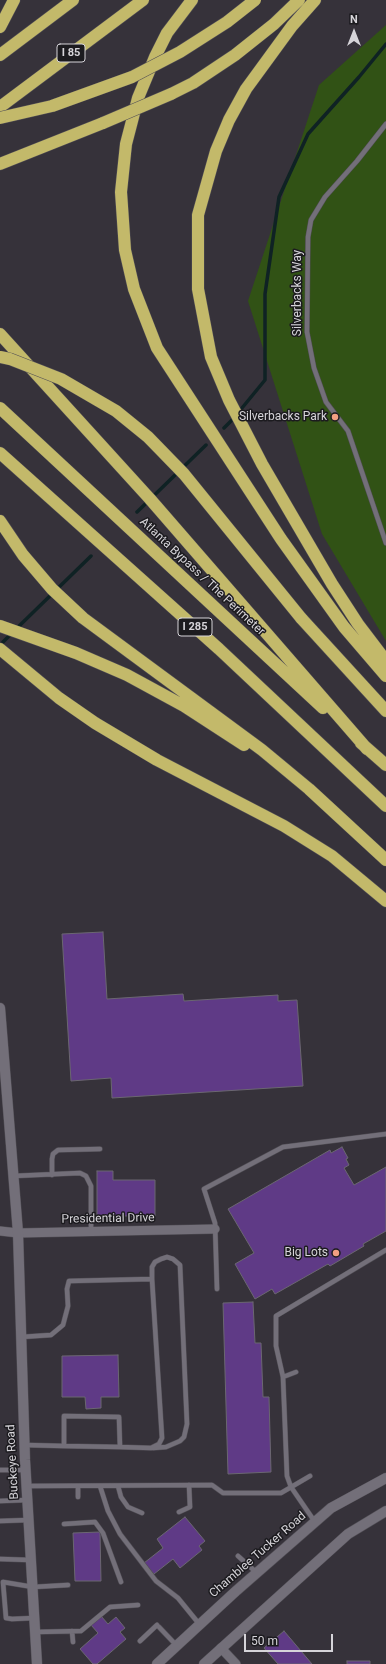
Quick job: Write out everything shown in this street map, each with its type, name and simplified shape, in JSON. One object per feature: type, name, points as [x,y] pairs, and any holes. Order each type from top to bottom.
[{"type":"highway","points":[[0,27],[14,0]]},
{"type":"highway","points":[[0,55],[73,0]]},
{"type":"highway","name":"I 85","points":[[0,107],[143,0]]},
{"type":"highway","points":[[192,0],[167,33],[155,57],[138,98],[126,144],[121,192],[125,250],[134,289],[157,348],[281,539],[344,627],[386,676]]},
{"type":"highway","points":[[0,118],[52,106],[132,77],[180,52],[227,22],[255,0]]},
{"type":"highway","points":[[0,164],[103,123],[171,94],[193,82],[235,55],[274,24],[299,0]]},
{"type":"highway","points":[[315,0],[292,26],[246,89],[229,120],[216,151],[198,215],[198,289],[211,357],[229,400],[258,457],[332,584],[358,624],[386,661]]},
{"type":"highway","points":[[0,334],[153,502],[367,749]]},
{"type":"highway","points":[[0,357],[10,359],[61,379],[116,411],[148,437],[189,480],[301,618],[386,711]]},
{"type":"highway","name":"Atlanta Bypass / The Perimeter","points":[[0,408],[386,766]]},
{"type":"highway","name":"I 285","points":[[0,453],[219,649],[386,806]]},
{"type":"highway","points":[[0,521],[23,556],[56,593],[83,618],[262,750],[309,789],[386,860]]},
{"type":"highway","points":[[0,626],[46,641],[127,675],[184,706],[309,789]]},
{"type":"highway","points":[[0,650],[59,698],[95,723],[157,760],[284,826],[332,856],[386,901]]},
{"type":"street","name":"Buckeye Road","points":[[0,1008],[18,1233],[26,1470],[37,1664]]},
{"type":"street","name":"Presidential Drive","points":[[0,1232],[18,1233],[216,1229]]},
{"type":"street","name":"Chamblee Tucker Road","points":[[157,1664],[331,1508],[386,1478]]},
{"type":"street","points":[[204,1664],[348,1534],[386,1511]]},
{"type":"street","points":[[221,1648],[236,1664]]},
{"type":"lane","name":"Silverbacks Way","points":[[386,124],[357,161],[325,197],[311,220],[308,237],[307,332],[314,368],[326,402],[348,431],[386,543]]},
{"type":"lane","points":[[217,1289],[216,1229],[204,1190],[283,1147],[386,1134]]},
{"type":"lane","points":[[52,1174],[53,1154],[58,1150],[100,1148]]},
{"type":"lane","points":[[13,1176],[80,1173],[86,1176],[89,1180],[91,1231]]},
{"type":"lane","points":[[315,1522],[291,1487],[287,1476],[283,1377],[276,1346],[276,1316],[386,1250]]},
{"type":"lane","points":[[25,1445],[151,1448],[166,1447],[180,1441],[184,1437],[187,1424],[180,1265],[173,1259],[167,1257],[155,1262],[152,1267],[162,1438],[159,1444],[151,1448]]},
{"type":"lane","points":[[21,1337],[51,1335],[63,1325],[68,1306],[66,1289],[69,1281],[152,1279]]},
{"type":"lane","points":[[283,1377],[296,1372]]},
{"type":"lane","points":[[64,1446],[64,1416],[119,1418],[120,1447]]},
{"type":"lane","points":[[0,1470],[26,1470]]},
{"type":"lane","points":[[27,1486],[212,1485],[223,1493],[280,1493],[310,1476]]},
{"type":"lane","points":[[179,1512],[190,1508],[189,1485]]},
{"type":"lane","points":[[78,1486],[78,1497]]},
{"type":"lane","points":[[100,1486],[108,1511],[120,1534],[156,1580],[178,1598],[200,1625]]},
{"type":"lane","points":[[118,1486],[121,1497],[128,1507],[142,1513]]},
{"type":"lane","points":[[0,1501],[28,1500]]},
{"type":"lane","points":[[0,1521],[29,1520]]},
{"type":"lane","points":[[64,1524],[95,1522],[103,1533],[121,1582]]},
{"type":"lane","points":[[238,1556],[257,1573]]},
{"type":"lane","points":[[0,1559],[31,1560]]},
{"type":"lane","points":[[34,1618],[6,1618],[2,1582],[33,1587],[68,1585]]},
{"type":"lane","points":[[35,1632],[81,1631],[110,1607],[138,1605]]},
{"type":"lane","points":[[140,1641],[158,1626],[177,1646]]},
{"type":"lane","points":[[72,1631],[73,1642]]},
{"type":"green space","name":"Silverbacks Park","points":[[386,25],[386,641],[322,534],[248,301],[319,85]]},
{"type":"building","points":[[103,932],[107,999],[183,994],[184,1001],[278,995],[278,1001],[297,1000],[303,1086],[112,1098],[111,1078],[71,1081],[62,934]]},
{"type":"building","points":[[342,1147],[348,1158],[346,1159],[349,1165],[344,1168],[354,1185],[386,1167],[386,1231],[330,1266],[328,1264],[275,1294],[272,1289],[255,1299],[235,1264],[254,1253],[228,1209],[330,1150],[331,1153]]},
{"type":"building","points":[[97,1171],[113,1171],[113,1180],[155,1180],[155,1216],[97,1216]]},
{"type":"building","points":[[253,1302],[255,1343],[261,1343],[263,1397],[269,1397],[271,1472],[228,1474],[223,1303]]},
{"type":"building","points":[[118,1355],[119,1397],[101,1397],[101,1408],[86,1409],[85,1397],[62,1397],[62,1356]]},
{"type":"building","points":[[185,1517],[205,1541],[199,1546],[202,1550],[180,1568],[173,1559],[154,1574],[144,1563],[163,1548],[157,1539]]},
{"type":"building","points":[[100,1532],[101,1581],[75,1581],[73,1533]]},
{"type":"building","points":[[101,1616],[108,1624],[116,1617],[125,1628],[120,1632],[126,1639],[97,1664],[93,1664],[80,1649],[98,1633],[91,1625]]},
{"type":"building","points":[[284,1631],[312,1664],[278,1664],[264,1648]]},
{"type":"building","points":[[347,1661],[370,1661],[370,1664],[347,1664]]},
{"type":"waterway","points":[[242,408],[265,380],[265,294],[279,197],[308,134],[359,77],[386,44]]},
{"type":"waterway","points":[[224,428],[235,417]]},
{"type":"waterway","points":[[137,512],[206,445]]},
{"type":"waterway","points":[[16,629],[91,556]]},
{"type":"waterway","points":[[3,642],[12,633]]},
{"type":"place","name":"Silverbacks Park","points":[[335,417]]},
{"type":"place","name":"Big Lots","points":[[336,1253]]}]
